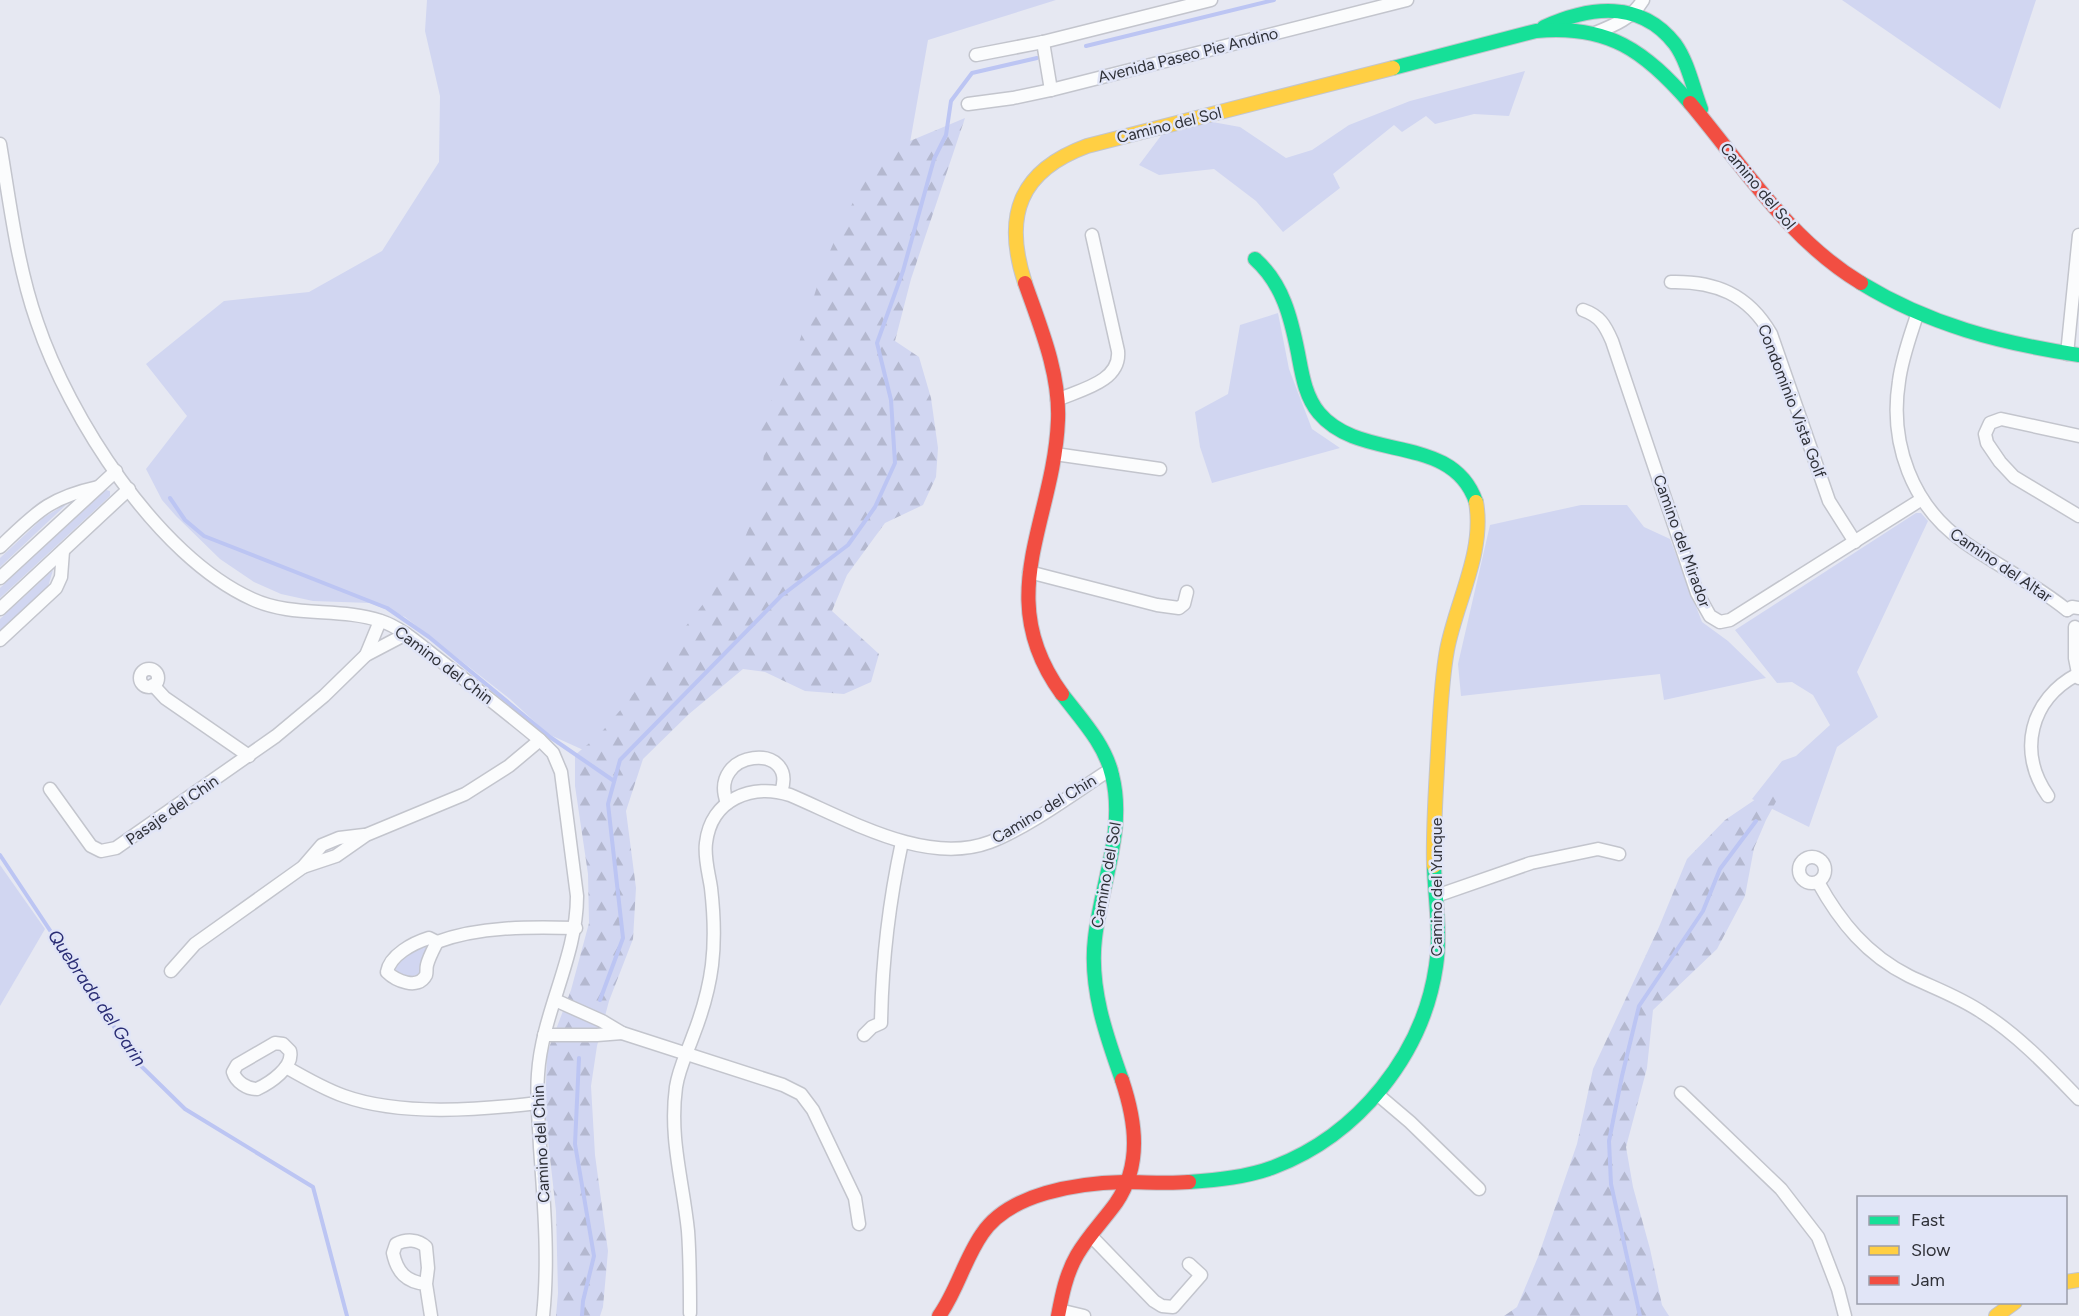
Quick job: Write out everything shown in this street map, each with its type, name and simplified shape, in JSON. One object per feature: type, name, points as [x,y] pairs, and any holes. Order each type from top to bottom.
[{"type":"street","points":[[976,55],[1043,42],[1211,0]]},
{"type":"street","name":"Avenida Paseo Pie Andino","points":[[968,104],[1052,90],[1407,0]]},
{"type":"street","name":"Camino del Sol","points":[[1536,31],[1568,15],[1609,2],[1640,4],[1675,43],[1704,120]]},
{"type":"street","points":[[1595,33],[1621,22],[1640,4]]},
{"type":"street","name":"Camino del Sol","points":[[1059,1313],[1071,1266],[1108,1215],[1128,1182],[1135,1149],[1133,1112],[1106,1032],[1094,967],[1098,918],[1116,823],[1116,796],[1111,769],[1102,748],[1056,689],[1040,659],[1032,633],[1028,606],[1029,572],[1055,454],[1058,417],[1049,356],[1017,255],[1016,220],[1022,200],[1036,177],[1049,164],[1067,153],[1087,146],[1536,31],[1566,29],[1595,33],[1641,54],[1665,75],[1704,120],[1760,193],[1806,242],[1868,289],[1917,315],[1977,336],[2073,354]]},
{"type":"street","points":[[1043,42],[1052,90]]},
{"type":"street","name":"Camino del Chin","points":[[0,144],[5,207],[46,348],[70,399],[116,471],[147,512],[179,547],[211,574],[250,598],[286,610],[359,616],[380,621],[406,634],[540,740],[553,753],[561,772],[577,896],[576,928],[544,1035],[538,1071],[546,1236],[543,1316]]},
{"type":"street","points":[[1057,400],[1102,380],[1112,373],[1118,363],[1118,351],[1092,235]]},
{"type":"street","points":[[2073,354],[2079,235]]},
{"type":"street","name":"Camino del Yunque","points":[[939,1316],[958,1286],[979,1237],[993,1219],[1021,1201],[1088,1185],[1210,1181],[1257,1172],[1311,1149],[1355,1116],[1390,1078],[1411,1045],[1433,986],[1437,956],[1434,855],[1442,683],[1453,622],[1478,531],[1477,502],[1468,484],[1443,462],[1347,435],[1320,416],[1304,386],[1286,309],[1277,282],[1269,270],[1255,259]]},
{"type":"street","name":"Condominio Vista Golf","points":[[1671,282],[1693,281],[1715,286],[1736,296],[1762,319],[1771,334],[1829,501],[1855,542]]},
{"type":"street","name":"Camino del Mirador","points":[[1583,310],[1596,315],[1604,323],[1612,341],[1697,593],[1710,616],[1720,622],[1730,620],[1922,499]]},
{"type":"street","name":"Camino del Altar","points":[[1917,315],[1901,369],[1896,417],[1905,464],[1922,499],[1934,516],[1953,534],[2073,609]]},
{"type":"street","points":[[2079,436],[2001,419],[1990,423],[1985,434],[1987,443],[2014,477],[2079,516]]},
{"type":"street","points":[[1055,454],[1160,469]]},
{"type":"street","points":[[0,578],[116,471]]},
{"type":"street","points":[[0,547],[35,513],[54,501],[78,491],[99,486]]},
{"type":"street","points":[[0,609],[129,489]]},
{"type":"street","points":[[0,640],[56,588],[61,577],[63,551]]},
{"type":"street","points":[[1029,572],[1157,605],[1179,608],[1184,604],[1187,592]]},
{"type":"street","points":[[2048,796],[2040,783],[2034,762],[2034,725],[2045,699],[2058,686],[2078,676],[2077,626],[2066,621],[2073,609]]},
{"type":"street","name":"Pasaje del Chin","points":[[366,655],[380,621]]},
{"type":"street","name":"Pasaje del Chin","points":[[50,789],[92,846],[106,851],[116,848],[249,756],[302,715],[366,655],[406,634]]},
{"type":"street","points":[[153,686],[165,698],[249,756]]},
{"type":"street","points":[[171,971],[195,944],[303,867],[326,843],[339,838],[366,835],[465,794],[509,766],[540,740]]},
{"type":"street","points":[[690,1313],[688,1231],[677,1167],[674,1122],[676,1086],[703,1006],[712,963],[713,920],[706,841],[712,823],[727,803],[724,787],[726,776],[733,766],[749,759],[764,758],[779,766],[784,777],[781,792]]},
{"type":"street","name":"Camino del Chin","points":[[727,803],[751,791],[781,792],[902,842],[926,848],[950,849],[988,843],[1013,831],[1111,769]]},
{"type":"street","points":[[864,1035],[881,1023],[884,948],[902,842]]},
{"type":"street","points":[[1436,896],[1531,863],[1598,849],[1619,854]]},
{"type":"street","points":[[1818,882],[1847,928],[1869,950],[1895,969],[1951,994],[1995,1021],[2022,1042],[2079,1099]]},
{"type":"street","points":[[437,942],[457,934],[480,930],[576,928]]},
{"type":"street","points":[[555,1000],[602,1021],[622,1033],[783,1085],[801,1094],[813,1110],[851,1188],[859,1224]]},
{"type":"street","points":[[544,1035],[622,1033]]},
{"type":"street","points":[[275,1043],[284,1044],[290,1051],[291,1060],[286,1067],[263,1087],[256,1089],[244,1085],[233,1074],[235,1067],[245,1059],[275,1043]]},
{"type":"street","points":[[286,1067],[343,1096],[372,1104],[442,1109],[538,1103]]},
{"type":"street","points":[[1681,1093],[1781,1189],[1818,1237],[1838,1289],[1845,1316]]},
{"type":"street","points":[[1377,1094],[1479,1189]]},
{"type":"street","points":[[1088,1185],[1102,1198],[1108,1215]]},
{"type":"street","points":[[1091,1236],[1154,1301],[1162,1306],[1173,1307],[1201,1275],[1189,1263]]},
{"type":"street","points":[[426,1284],[431,1316]]},
{"type":"street","points":[[1996,1316],[2011,1304]]},
{"type":"street","points":[[1059,1313],[1084,1316]]},
{"type":"green space","points":[[427,0],[1056,0],[928,40],[908,154],[877,443],[590,753],[548,734],[510,699],[405,617],[370,603],[313,601],[281,594],[254,582],[220,559],[176,516],[162,500],[146,469],[187,416],[146,364],[224,301],[309,292],[382,251],[439,162],[440,96],[425,31]]},
{"type":"green space","points":[[1842,0],[2036,0],[2000,109]]},
{"type":"green space","points":[[1525,71],[1509,116],[1474,114],[1435,124],[1426,116],[1402,132],[1394,125],[1333,174],[1340,188],[1283,232],[1256,201],[1214,169],[1159,175],[1139,165],[1163,133],[1207,121],[1240,127],[1286,158],[1312,150],[1349,125],[1410,101]]},
{"type":"green space","points":[[965,118],[911,279],[895,341],[919,357],[931,398],[938,448],[936,477],[923,505],[885,523],[847,575],[832,611],[879,654],[871,682],[844,694],[805,691],[765,672],[743,669],[689,714],[643,759],[626,811],[636,888],[633,939],[609,1001],[597,1046],[591,1086],[595,1155],[608,1251],[603,1307],[600,1316],[556,1316],[558,1293],[556,1211],[545,1114],[547,1053],[571,990],[589,923],[588,874],[575,786],[575,755],[599,735],[623,707],[735,563],[759,502],[764,453],[756,425],[776,393],[796,352],[824,265],[843,221],[865,180],[898,146]]},
{"type":"green space","points":[[1278,313],[1289,369],[1312,429],[1340,448],[1212,483],[1200,447],[1195,412],[1228,394],[1240,325]]},
{"type":"green space","points":[[106,490],[110,491],[110,496],[0,598],[0,588]]},
{"type":"green space","points":[[69,502],[0,567],[0,558],[43,518]]},
{"type":"green space","points":[[1581,505],[1627,505],[1644,527],[1670,539],[1702,622],[1728,641],[1766,678],[1664,700],[1660,674],[1461,696],[1458,664],[1490,525]]},
{"type":"green space","points":[[1916,513],[1921,513],[1928,521],[1857,672],[1878,717],[1837,747],[1809,827],[1752,799],[1782,761],[1796,756],[1830,725],[1813,695],[1792,682],[1777,683],[1735,630]]},
{"type":"green space","points":[[53,570],[47,590],[0,633],[0,619]]},
{"type":"green space","points":[[1790,776],[1754,848],[1745,896],[1717,949],[1653,1010],[1647,1068],[1626,1147],[1633,1187],[1662,1305],[1669,1316],[1504,1316],[1517,1307],[1538,1257],[1577,1144],[1593,1069],[1659,927],[1687,859],[1725,820]]},
{"type":"green space","points":[[0,865],[45,929],[0,1006]]},
{"type":"green space","points":[[429,942],[430,946],[419,978],[407,978],[397,972],[394,965],[401,957]]},
{"type":"waterway","points":[[1086,46],[1274,0]]},
{"type":"waterway","points":[[600,1000],[623,938],[608,804],[620,760],[781,596],[848,545],[875,507],[895,463],[891,400],[877,343],[903,271],[934,159],[946,135],[951,101],[972,73],[1037,58]]},
{"type":"waterway","points":[[170,498],[185,520],[204,536],[387,608],[429,637],[550,737],[614,781]]},
{"type":"waterway","points":[[1640,1316],[1611,1184],[1609,1141],[1622,1076],[1639,1006],[1703,911],[1720,869],[1756,821]]},
{"type":"waterway","name":"Quebrada del Garin","points":[[0,855],[138,1063],[185,1109],[313,1187],[347,1316]]},
{"type":"waterway","points":[[579,1058],[575,1144],[594,1256],[583,1301],[582,1316]]},
{"type":"traffic: fast","points":[[1544,27],[1561,20],[1597,12],[1614,11],[1647,20],[1661,30],[1680,51],[1701,109]]},
{"type":"traffic: fast","points":[[1393,68],[1536,31],[1584,32],[1605,37],[1640,56],[1657,69],[1690,103]]},
{"type":"traffic: fast","points":[[1255,259],[1273,279],[1284,302],[1305,385],[1319,413],[1337,428],[1358,438],[1427,456],[1447,466],[1464,480],[1476,502]]},
{"type":"traffic: fast","points":[[1861,283],[1913,310],[1966,330],[2021,345],[2079,355]]},
{"type":"traffic: fast","points":[[1062,694],[1092,732],[1104,753],[1116,795],[1114,836],[1095,938],[1094,975],[1100,1011],[1122,1080]]},
{"type":"traffic: fast","points":[[1189,1182],[1253,1173],[1274,1167],[1305,1153],[1333,1135],[1359,1113],[1382,1088],[1401,1060],[1417,1030],[1429,999],[1436,966],[1438,941],[1434,866]]},
{"type":"traffic: slow","points":[[1025,283],[1016,237],[1017,217],[1022,199],[1032,183],[1064,156],[1087,146],[1393,68]]},
{"type":"traffic: slow","points":[[1434,866],[1443,675],[1451,632],[1477,539],[1476,502]]},
{"type":"traffic: slow","points":[[2067,1282],[2079,1280]]},
{"type":"traffic: slow","points":[[1996,1316],[2012,1304]]},
{"type":"traffic: jam","points":[[1690,103],[1789,224],[1835,265],[1861,283]]},
{"type":"traffic: jam","points":[[1025,283],[1048,350],[1058,402],[1054,457],[1032,559],[1028,592],[1031,625],[1041,659],[1062,694]]},
{"type":"traffic: jam","points":[[1058,1316],[1073,1262],[1086,1241],[1116,1203],[1130,1174],[1134,1143],[1133,1127],[1122,1080]]},
{"type":"traffic: jam","points":[[939,1316],[982,1234],[994,1220],[1009,1209],[1027,1200],[1066,1188],[1124,1182],[1189,1182]]}]
